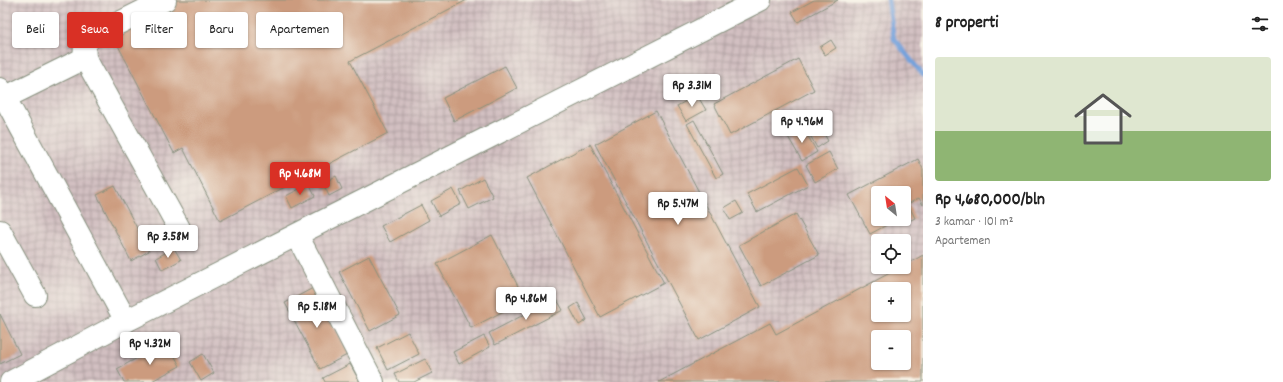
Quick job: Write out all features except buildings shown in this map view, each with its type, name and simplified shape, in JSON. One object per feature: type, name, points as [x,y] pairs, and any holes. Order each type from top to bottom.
[{"type":"street","points":[[165,0],[91,37],[86,43],[84,49],[86,58],[179,228]]},
{"type":"street","points":[[11,382],[126,321],[760,0]]},
{"type":"street","points":[[86,58],[2,95],[126,321]]},
{"type":"street","points":[[0,231],[35,295]]},
{"type":"street","points":[[297,235],[373,382]]},
{"type":"shaded area","points":[[0,0],[923,0],[923,382],[0,382]]},
{"type":"waterway","points":[[888,0],[894,39],[923,75]]}]
